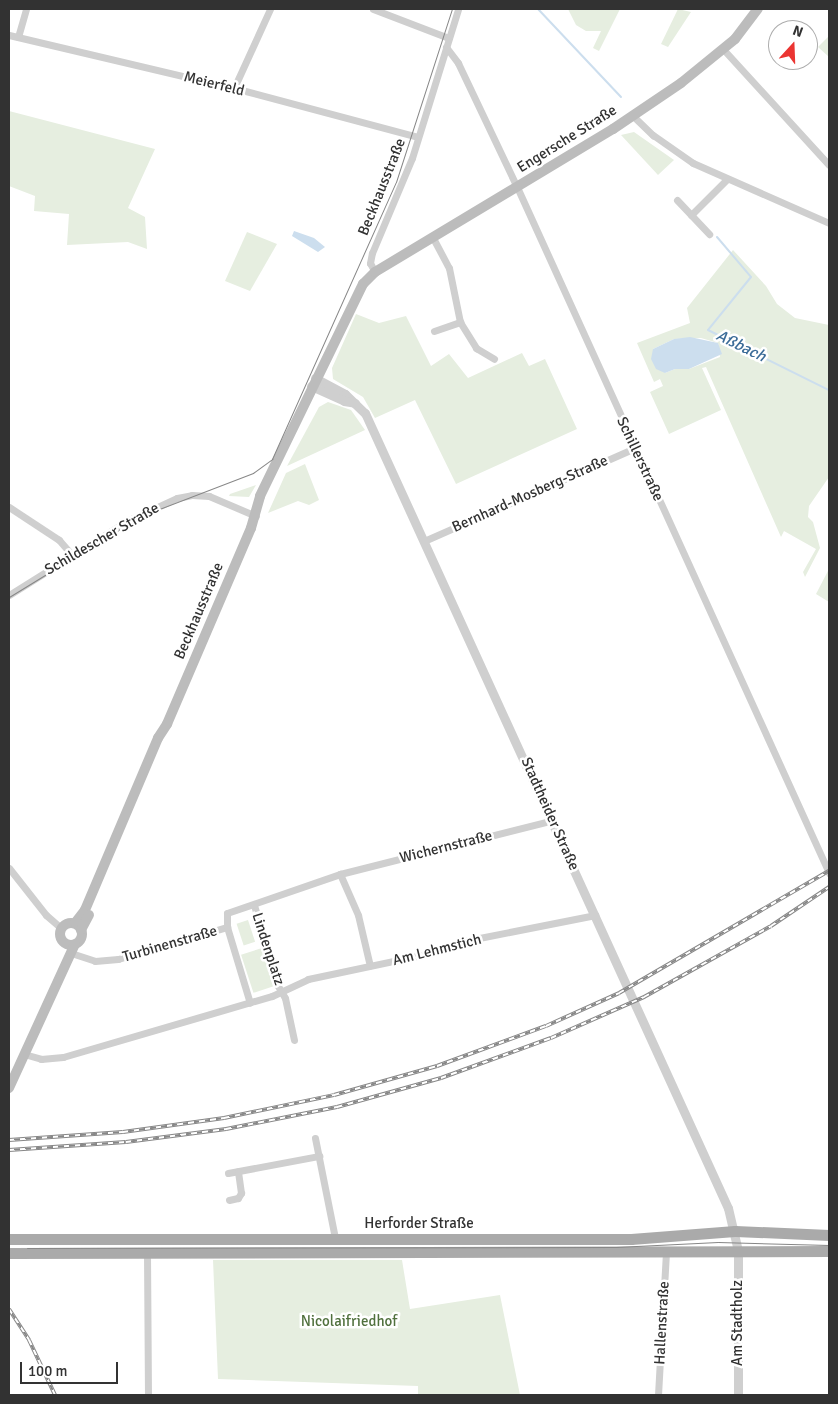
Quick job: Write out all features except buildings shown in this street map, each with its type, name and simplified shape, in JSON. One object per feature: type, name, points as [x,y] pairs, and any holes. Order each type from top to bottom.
[{"type":"main road","name":"Engersche Straße","points":[[375,272],[633,116],[723,49],[748,25],[758,9]]},
{"type":"main road","name":"Beckhausstraße","points":[[78,926],[158,738],[167,724],[257,512],[260,496],[316,384],[355,296],[375,272]]},
{"type":"main road","points":[[9,1088],[71,947],[81,938],[78,926],[66,924],[61,928],[60,936],[71,947]]},
{"type":"main road","name":"Herforder Straße","points":[[9,1239],[631,1238],[735,1231],[829,1235]]},
{"type":"main road","name":"Herforder Straße","points":[[9,1253],[829,1251]]},
{"type":"street","points":[[18,37],[26,9]]},
{"type":"street","points":[[234,88],[270,9]]},
{"type":"street","points":[[373,9],[449,38]]},
{"type":"street","name":"Beckhausstraße","points":[[375,272],[370,263],[372,253],[418,137],[458,9]]},
{"type":"street","name":"Meierfeld","points":[[9,35],[234,88],[418,137]]},
{"type":"street","name":"Schillerstraße","points":[[446,47],[458,63],[517,187],[829,873]]},
{"type":"street","points":[[723,49],[829,165]]},
{"type":"street","points":[[633,116],[677,153],[727,179],[829,221]]},
{"type":"street","points":[[691,215],[727,179]]},
{"type":"street","points":[[677,200],[709,234]]},
{"type":"street","points":[[433,238],[450,270],[460,322],[476,348],[494,359]]},
{"type":"street","points":[[434,331],[460,322]]},
{"type":"street","name":"Stadtheider Straße","points":[[316,384],[355,403],[365,413],[708,1162],[735,1231]]},
{"type":"street","name":"Bernhard-Mosberg-Straße","points":[[424,541],[636,448]]},
{"type":"street","name":"Schildescher Straße","points":[[9,595],[138,516],[183,496],[209,496],[257,512]]},
{"type":"street","points":[[9,507],[59,540],[72,555]]},
{"type":"street","name":"Wichernstraße","points":[[340,874],[553,820]]},
{"type":"street","points":[[9,868],[46,915],[61,928]]},
{"type":"street","points":[[340,874],[358,915],[370,966]]},
{"type":"street","name":"Turbinenstraße","points":[[71,947],[95,961],[110,961],[227,927],[227,913],[340,874]]},
{"type":"street","name":"Lindenplatz","points":[[254,905],[282,992]]},
{"type":"street","name":"Am Lehmstich","points":[[24,1054],[41,1058],[63,1057],[250,1003],[282,992],[308,979],[446,950],[459,942],[595,915]]},
{"type":"street","points":[[227,927],[250,1003]]},
{"type":"street","points":[[282,992],[294,1040]]},
{"type":"street","points":[[315,1138],[335,1238]]},
{"type":"street","points":[[228,1173],[319,1156]]},
{"type":"street","points":[[229,1200],[240,1195],[238,1171]]},
{"type":"street","name":"Am Stadtholz","points":[[735,1231],[738,1251],[738,1395]]},
{"type":"street","name":"Hallenstraße","points":[[658,1395],[666,1251]]},
{"type":"street","points":[[147,1252],[148,1395]]},
{"type":"green space","points":[[568,9],[620,9],[599,51],[593,48],[601,31],[586,31],[576,25]]},
{"type":"green space","points":[[678,9],[691,12],[668,47],[661,44]]},
{"type":"green space","points":[[829,36],[829,57],[818,47]]},
{"type":"green space","points":[[9,111],[155,149],[128,208],[145,217],[147,249],[128,242],[67,245],[69,214],[34,211],[35,196],[9,186]]},
{"type":"green space","points":[[634,132],[674,160],[658,175],[621,135]]},
{"type":"green space","points":[[247,232],[277,244],[250,291],[225,281]]},
{"type":"green space","points":[[733,250],[766,286],[777,304],[795,318],[829,325],[829,477],[809,506],[808,517],[813,522],[820,548],[805,577],[803,572],[816,549],[784,531],[781,537],[706,367],[702,368],[721,410],[669,434],[650,392],[663,386],[660,379],[654,382],[637,343],[690,323],[687,308]],"holes":[[[701,338],[718,343],[720,357],[689,369],[675,369],[665,373],[653,349],[674,339]]]},
{"type":"green space","points":[[356,314],[379,323],[406,316],[431,366],[449,354],[468,378],[522,353],[529,366],[545,359],[577,429],[456,484],[415,400],[375,418],[363,397],[333,379],[332,368]]},
{"type":"green space","points":[[328,402],[351,410],[365,430],[287,466],[319,407]]},
{"type":"green space","points":[[305,464],[319,500],[309,505],[298,501],[268,513],[286,473]]},
{"type":"green space","points":[[256,485],[249,497],[229,496],[230,494]]},
{"type":"green space","points":[[829,569],[829,602],[816,594]]},
{"type":"green space","points":[[248,920],[255,942],[244,946],[237,924]]},
{"type":"green space","points":[[262,948],[274,986],[253,993],[241,955]]},
{"type":"green space","name":"Nicolaifriedhof","points":[[213,1260],[402,1260],[410,1309],[500,1295],[520,1395],[418,1395],[418,1386],[218,1379]]},
{"type":"water","points":[[294,231],[314,238],[325,247],[318,252],[292,236]]},
{"type":"water","points":[[690,337],[718,343],[722,354],[689,369],[675,369],[665,373],[656,369],[651,359],[653,349],[674,339]]},
{"type":"waterway","name":"Aßbach","points":[[538,9],[621,97]]},
{"type":"waterway","name":"Aßbach","points":[[717,237],[751,277],[708,330],[829,390]]},
{"type":"tram line","points":[[9,597],[141,516],[253,473],[272,459],[396,182],[452,9]]},
{"type":"tram line","points":[[27,1248],[616,1247],[718,1242],[829,1245]]},
{"type":"railway","points":[[9,1140],[123,1132],[224,1118],[334,1095],[437,1066],[546,1026],[619,993],[829,871]]},
{"type":"railway","points":[[9,1150],[126,1142],[226,1129],[337,1107],[441,1078],[551,1038],[644,997],[771,926],[829,887]]},
{"type":"railway","points":[[9,1309],[29,1340],[55,1395]]}]
